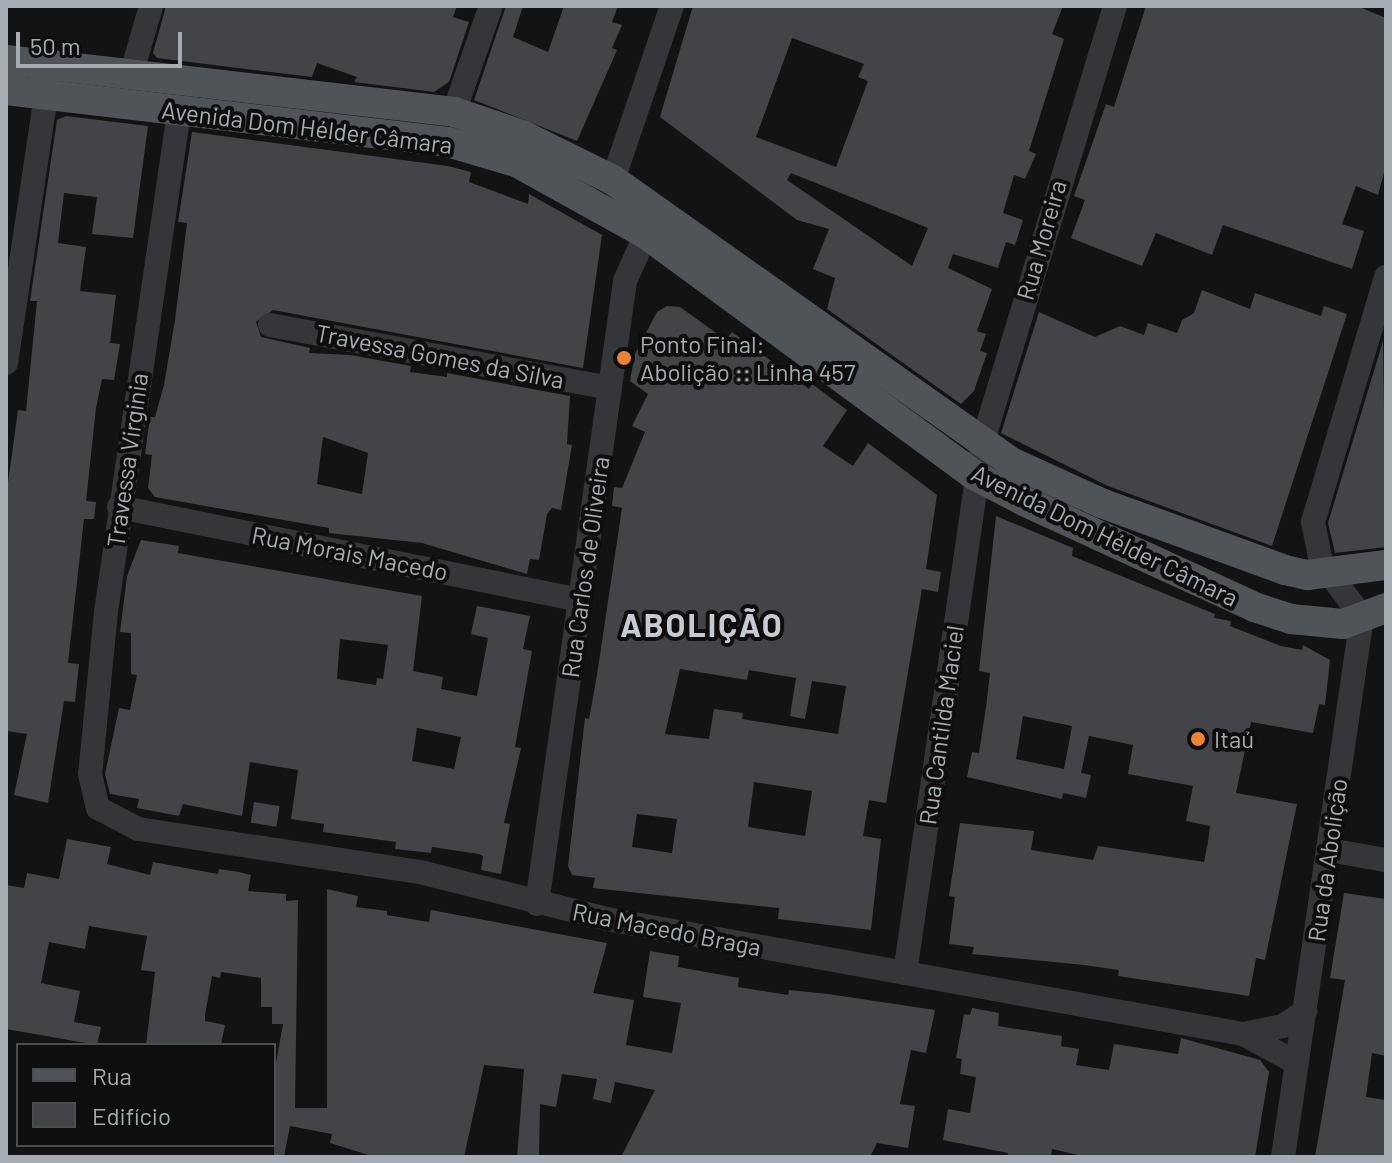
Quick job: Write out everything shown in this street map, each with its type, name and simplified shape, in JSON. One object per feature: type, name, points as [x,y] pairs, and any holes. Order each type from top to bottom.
[{"type":"main road","name":"Avenida Dom Hélder Câmara","points":[[6,60],[454,112],[522,135],[613,180],[982,444],[1101,503],[1218,549],[1285,570],[1330,573],[1386,565]]},
{"type":"main road","name":"Avenida Dom Hélder Câmara","points":[[6,90],[448,142],[516,162],[646,234],[976,476],[1254,607],[1324,625],[1374,613]]},
{"type":"street","points":[[131,75],[151,6]]},
{"type":"street","points":[[454,112],[491,6]]},
{"type":"street","points":[[613,180],[672,6]]},
{"type":"street","name":"Rua Moreira","points":[[976,476],[982,444],[1115,6]]},
{"type":"street","points":[[6,363],[46,95],[41,63]]},
{"type":"street","name":"Travessa Virginia","points":[[98,808],[90,774],[119,507],[179,112]]},
{"type":"street","name":"Rua Carlos de Oliveira","points":[[537,904],[625,281],[646,234]]},
{"type":"street","points":[[1374,613],[1330,573],[1314,539],[1316,505],[1386,277]]},
{"type":"street","name":"Travessa Gomes da Silva","points":[[270,325],[610,388]]},
{"type":"street","name":"Rua Cantilda Maciel","points":[[905,973],[976,476]]},
{"type":"street","name":"Rua Morais Macedo","points":[[119,507],[580,600]]},
{"type":"street","name":"Rua da Abolição","points":[[1283,1157],[1329,850],[1374,613]]},
{"type":"street","name":"Rua Macedo Braga","points":[[98,808],[138,829],[424,873],[537,904],[1243,1034],[1297,1063]]},
{"type":"street","points":[[1329,850],[1386,860]]},
{"type":"street","name":"Rua Macedo Braga","points":[[1243,1034],[1283,1026],[1305,1011]]},
{"type":"building","points":[[166,6],[457,6],[453,17],[469,22],[449,82],[434,92],[354,82],[357,77],[317,63],[312,77],[157,58],[153,53]]},
{"type":"building","points":[[506,6],[523,6],[513,37],[548,52],[564,6],[618,6],[612,22],[622,25],[612,48],[617,50],[577,141],[474,100]]},
{"type":"building","points":[[693,6],[1063,6],[1052,34],[1064,39],[1029,151],[1036,154],[1025,179],[1014,175],[1003,213],[1023,220],[1015,245],[1006,242],[998,268],[953,254],[948,268],[992,289],[977,331],[986,334],[980,351],[987,353],[974,391],[961,404],[827,309],[835,278],[813,269],[829,229],[797,220],[660,117]],"holes":[[[792,38],[864,64],[858,77],[868,81],[836,167],[756,137]],[[791,173],[928,228],[912,266],[787,180]]]},
{"type":"building","points":[[1146,6],[1357,6],[1386,18],[1386,165],[1378,195],[1356,186],[1342,224],[1364,231],[1352,269],[1223,225],[1212,255],[1156,233],[1142,266],[1071,238],[1085,200],[1074,196],[1106,104],[1114,107]]},
{"type":"building","points":[[66,116],[148,126],[133,238],[92,234],[97,197],[64,193],[58,243],[86,247],[80,291],[116,295],[110,343],[120,344],[114,380],[102,379],[96,408],[86,501],[96,502],[94,519],[84,519],[68,663],[79,664],[75,702],[64,701],[48,803],[14,795],[27,734],[6,731],[6,497],[18,410],[26,411],[37,301],[30,301],[57,120]]},
{"type":"building","points":[[192,132],[448,166],[471,172],[469,182],[528,204],[529,194],[602,235],[583,368],[273,310],[256,322],[261,337],[310,348],[309,353],[350,355],[411,366],[410,372],[447,377],[447,373],[570,396],[567,444],[572,445],[561,510],[552,508],[547,514],[539,560],[530,559],[527,574],[422,543],[329,533],[329,528],[155,497],[148,488],[152,455],[145,454],[150,417],[155,417],[164,385],[175,320],[187,223],[178,222]],"holes":[[[323,437],[368,453],[362,494],[317,484]]]},
{"type":"building","points":[[1202,290],[1250,309],[1255,293],[1321,316],[1324,306],[1347,314],[1272,546],[1108,486],[1001,433],[1039,312],[1095,337],[1120,326],[1144,335],[1148,323],[1177,333],[1182,320],[1194,313]]},
{"type":"building","points":[[667,306],[680,307],[726,340],[732,332],[809,389],[812,384],[847,410],[823,446],[853,466],[868,443],[937,495],[926,569],[941,572],[938,592],[922,589],[886,803],[869,800],[863,836],[881,839],[871,930],[778,919],[779,908],[593,888],[595,878],[572,875],[568,866],[585,718],[589,719],[597,675],[622,508],[612,506],[614,487],[622,488],[645,432],[632,426],[648,394],[630,381],[635,354],[657,312]],"holes":[[[680,669],[747,680],[749,670],[796,678],[790,716],[805,719],[812,681],[846,686],[838,734],[742,719],[743,713],[714,709],[709,739],[665,734]],[[754,782],[812,791],[805,836],[748,827]],[[637,814],[677,819],[672,853],[632,847]]]},
{"type":"building","points":[[1383,341],[1386,547],[1335,553],[1328,523]]},
{"type":"building","points":[[996,516],[1073,548],[1072,556],[1215,614],[1214,618],[1231,621],[1230,626],[1281,646],[1302,650],[1303,645],[1330,660],[1325,705],[1319,704],[1313,733],[1251,722],[1236,793],[1297,804],[1265,960],[1256,958],[1249,996],[1118,976],[1119,970],[972,954],[974,947],[949,944],[955,897],[949,896],[960,823],[1034,831],[1031,850],[1093,860],[1098,846],[1204,862],[1210,826],[1186,821],[1193,786],[1128,774],[1133,745],[1089,736],[1081,773],[1091,775],[1086,798],[1063,793],[1062,799],[967,777],[972,752],[979,753],[990,673],[979,671]],"holes":[[[1023,716],[1072,726],[1064,769],[1016,759]]]},
{"type":"building","points":[[141,540],[179,546],[178,553],[422,596],[413,671],[443,677],[441,689],[477,696],[488,638],[471,634],[477,606],[530,616],[523,649],[532,651],[515,747],[521,748],[504,823],[510,824],[501,874],[481,870],[483,856],[479,854],[432,847],[431,853],[395,849],[396,842],[323,832],[324,824],[291,819],[298,770],[250,762],[242,816],[183,804],[179,816],[137,808],[139,799],[110,794],[105,774],[119,708],[130,710],[137,675],[131,674],[131,633],[120,632],[127,576]],"holes":[[[340,639],[388,645],[383,679],[377,678],[376,685],[337,679]],[[417,728],[461,737],[454,769],[412,761]]]},
{"type":"building","points":[[254,802],[280,806],[276,827],[251,823]]},
{"type":"building","points":[[67,839],[111,847],[107,864],[150,875],[153,862],[218,874],[219,869],[239,872],[251,875],[248,891],[286,894],[286,901],[298,900],[295,1108],[327,1108],[327,889],[358,896],[356,907],[387,911],[387,915],[429,922],[431,910],[607,943],[593,993],[634,1000],[626,1045],[672,1053],[681,1003],[643,997],[650,951],[679,956],[678,967],[739,978],[738,987],[788,995],[789,990],[828,994],[935,1010],[926,1053],[911,1050],[900,1104],[915,1106],[908,1148],[877,1143],[870,1157],[621,1157],[655,1090],[615,1082],[611,1103],[593,1099],[597,1079],[562,1074],[556,1107],[540,1104],[539,1157],[517,1157],[524,1069],[484,1065],[464,1157],[375,1157],[330,1143],[332,1134],[290,1126],[284,1157],[274,1157],[276,1063],[283,1024],[272,1024],[272,1007],[261,1007],[261,978],[221,972],[220,978],[212,976],[205,1021],[225,1025],[221,1043],[146,1043],[155,972],[141,970],[147,936],[89,926],[85,949],[49,942],[41,983],[80,991],[74,1022],[101,1027],[97,1043],[6,1029],[6,885],[24,888],[27,873],[59,879]]},
{"type":"building","points":[[1344,893],[1386,899],[1386,1056],[1372,1053],[1366,1097],[1386,1100],[1386,1157],[1315,1157],[1345,980],[1330,978]]},
{"type":"building","points":[[972,1008],[999,1013],[998,1026],[1062,1036],[1061,1046],[1079,1049],[1076,1065],[1109,1070],[1114,1044],[1178,1054],[1181,1038],[1260,1060],[1269,1072],[1255,1157],[1087,1157],[1052,1149],[1051,1157],[1007,1157],[1008,1153],[943,1140],[948,1109],[970,1113],[976,1077],[960,1074],[962,1059],[956,1058],[964,1014],[970,1015]]},
{"type":"place","name":"Ponto Final: Abolição :: Linha 457","points":[[624,358]]},
{"type":"place","name":"Itaú","points":[[1198,739]]},
{"type":"district","name":"ABOLIÇÃO","points":[[702,624]]}]
